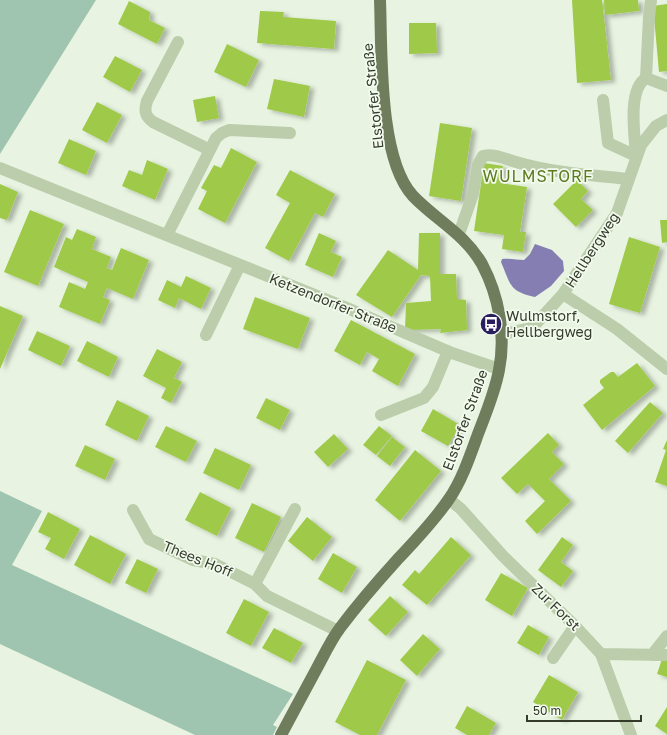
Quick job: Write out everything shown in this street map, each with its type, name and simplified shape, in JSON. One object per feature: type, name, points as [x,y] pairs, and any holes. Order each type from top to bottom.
[{"type":"main road","name":"Elstorfer Straße","points":[[281,735],[338,631],[370,589],[427,527],[449,499],[459,482],[472,450],[492,396],[499,369],[502,334],[495,295],[489,278],[481,263],[459,234],[412,195],[402,179],[396,164],[389,138],[383,84],[380,0]]},
{"type":"street","points":[[646,78],[651,0]]},
{"type":"street","points":[[178,42],[144,109],[147,117],[153,122],[210,150]]},
{"type":"street","points":[[646,78],[667,86]]},
{"type":"street","points":[[603,100],[608,143],[636,156],[634,120],[635,102],[640,82],[646,78]]},
{"type":"street","name":"Hellbergweg","points":[[502,334],[532,328],[563,294],[616,213],[630,179],[636,156],[642,145],[656,126],[667,120]]},
{"type":"street","points":[[167,235],[216,138],[222,132],[229,130],[290,133]]},
{"type":"street","points":[[459,234],[473,194],[478,165],[483,156],[490,154],[556,172],[630,179]]},
{"type":"street","name":"Ketzendorfer Straße","points":[[0,168],[346,308],[448,351],[499,369]]},
{"type":"street","points":[[206,335],[240,265]]},
{"type":"street","points":[[563,294],[617,329],[667,369]]},
{"type":"street","points":[[381,415],[424,398],[432,387],[448,351]]},
{"type":"street","name":"Zur Forst","points":[[449,499],[461,509],[503,556],[575,626],[601,654],[631,735]]},
{"type":"street","points":[[255,584],[295,509]]},
{"type":"street","name":"Thees Hoff","points":[[133,510],[149,538],[193,560],[215,564],[255,584],[267,596],[338,631]]},
{"type":"street","points":[[553,658],[575,626]]},
{"type":"street","points":[[652,655],[667,636]]},
{"type":"street","points":[[601,654],[667,655]]},
{"type":"green space","points":[[0,0],[96,0],[0,154]]},
{"type":"green space","points":[[0,491],[42,511],[12,565],[293,694],[273,725],[277,727],[273,735],[195,735],[0,644]]},
{"type":"shaded area","points":[[535,244],[552,250],[563,261],[564,271],[551,286],[535,297],[526,295],[512,286],[501,262],[502,259],[524,260],[530,254]]},
{"type":"building","points":[[572,0],[602,0],[611,80],[577,83]]},
{"type":"building","points":[[604,0],[638,0],[639,11],[605,15]]},
{"type":"building","points":[[129,1],[150,12],[149,20],[165,28],[157,44],[118,24]]},
{"type":"building","points":[[667,4],[667,71],[659,72],[653,6]]},
{"type":"building","points":[[260,11],[284,12],[283,17],[336,21],[334,49],[257,43]]},
{"type":"building","points":[[409,23],[436,23],[437,53],[409,54]]},
{"type":"building","points":[[227,44],[259,60],[246,87],[214,72]]},
{"type":"building","points":[[115,56],[142,70],[130,92],[103,77]]},
{"type":"building","points":[[274,79],[310,86],[304,117],[267,109]]},
{"type":"building","points":[[215,96],[219,118],[197,122],[193,100]]},
{"type":"building","points":[[97,102],[122,115],[107,143],[82,130]]},
{"type":"building","points":[[440,123],[472,128],[461,201],[429,196]]},
{"type":"building","points":[[69,139],[96,151],[86,175],[58,163]]},
{"type":"building","points":[[231,148],[257,162],[225,223],[198,209],[207,191],[201,188],[214,165],[221,168]]},
{"type":"building","points":[[147,160],[168,169],[155,200],[122,186],[129,170],[142,175]]},
{"type":"building","points":[[484,163],[503,166],[500,183],[527,187],[520,232],[526,232],[523,252],[502,249],[504,235],[474,231]]},
{"type":"building","points":[[290,170],[335,194],[323,217],[315,213],[289,261],[265,248],[290,203],[276,195]]},
{"type":"building","points":[[577,180],[588,191],[581,199],[593,210],[576,227],[553,204]]},
{"type":"building","points":[[0,184],[18,192],[7,220],[0,218]]},
{"type":"building","points":[[30,210],[64,224],[38,286],[4,272]]},
{"type":"building","points":[[660,220],[667,220],[667,242],[662,243]]},
{"type":"building","points":[[77,229],[96,237],[92,249],[111,257],[107,268],[112,270],[121,248],[149,260],[133,299],[107,288],[103,297],[110,300],[100,324],[59,307],[69,282],[85,289],[88,282],[54,267],[66,237],[72,240]]},
{"type":"building","points":[[319,233],[336,241],[331,252],[342,257],[333,277],[305,265]]},
{"type":"building","points":[[419,233],[440,233],[440,274],[456,274],[457,299],[466,300],[467,330],[440,333],[441,329],[405,330],[406,303],[431,301],[430,276],[421,275],[392,317],[356,295],[388,250],[418,270]]},
{"type":"building","points":[[629,237],[660,247],[640,313],[609,304]]},
{"type":"building","points":[[186,276],[211,288],[201,309],[179,298],[175,308],[158,300],[167,280],[181,287]]},
{"type":"building","points":[[255,297],[310,318],[298,349],[243,329]]},
{"type":"building","points":[[0,306],[23,316],[0,369]]},
{"type":"building","points":[[351,320],[415,354],[398,386],[372,371],[379,359],[367,352],[360,365],[334,351]]},
{"type":"building","points":[[37,331],[70,346],[61,366],[28,350]]},
{"type":"building","points":[[87,341],[118,357],[109,377],[77,361]]},
{"type":"building","points":[[157,349],[182,362],[174,378],[182,382],[171,403],[161,398],[166,388],[143,376]]},
{"type":"building","points":[[637,363],[655,386],[602,430],[583,405],[604,388],[600,383],[600,380],[611,372],[614,372],[618,377]]},
{"type":"building","points":[[266,398],[290,410],[280,430],[256,418]]},
{"type":"building","points":[[117,400],[149,416],[137,441],[105,425]]},
{"type":"building","points":[[650,402],[663,413],[628,453],[615,441]]},
{"type":"building","points":[[433,409],[460,425],[448,446],[421,431]]},
{"type":"building","points":[[166,426],[197,441],[186,462],[155,447]]},
{"type":"building","points":[[379,426],[392,436],[376,455],[363,445]]},
{"type":"building","points":[[548,433],[559,445],[552,452],[564,464],[549,479],[571,501],[537,534],[525,521],[545,501],[528,484],[517,494],[501,478]]},
{"type":"building","points":[[334,434],[348,449],[328,467],[314,452]]},
{"type":"building","points":[[392,437],[405,447],[390,466],[377,456]]},
{"type":"building","points":[[667,440],[667,486],[655,482],[666,450],[663,449]]},
{"type":"building","points":[[85,445],[115,459],[105,480],[75,466]]},
{"type":"building","points":[[215,448],[251,465],[239,490],[203,473]]},
{"type":"building","points":[[415,450],[441,471],[400,521],[375,500]]},
{"type":"building","points":[[200,492],[231,508],[217,536],[185,520]]},
{"type":"building","points":[[252,503],[281,517],[264,552],[235,538]]},
{"type":"building","points":[[48,512],[80,529],[64,559],[45,549],[51,538],[38,532]]},
{"type":"building","points":[[307,517],[332,537],[313,561],[288,541]]},
{"type":"building","points":[[90,535],[126,554],[110,584],[74,565]]},
{"type":"building","points":[[451,537],[471,555],[427,605],[402,585],[415,570],[419,574]]},
{"type":"building","points":[[562,537],[573,545],[561,562],[573,571],[561,587],[538,570]]},
{"type":"building","points":[[333,553],[357,567],[342,593],[318,579]]},
{"type":"building","points":[[137,559],[158,569],[146,593],[125,583]]},
{"type":"building","points":[[501,573],[528,588],[512,616],[485,600]]},
{"type":"building","points":[[390,596],[408,612],[386,636],[368,620]]},
{"type":"building","points":[[244,599],[269,612],[251,646],[226,633]]},
{"type":"building","points":[[528,625],[549,637],[539,655],[517,643]]},
{"type":"building","points":[[274,628],[303,643],[291,663],[262,648]]},
{"type":"building","points":[[423,634],[440,649],[417,676],[400,660]]},
{"type":"building","points":[[663,656],[667,658],[667,677],[657,674]]},
{"type":"building","points":[[367,660],[406,680],[377,735],[360,735],[335,722]]},
{"type":"building","points":[[549,675],[578,692],[562,720],[533,702]]},
{"type":"building","points":[[467,706],[496,723],[489,735],[467,735],[455,728]]},
{"type":"building","points":[[667,707],[667,734],[655,726]]},
{"type":"place","name":"Wulmstorf, Hellbergweg","points":[[491,324]]},
{"type":"district","name":"WULMSTORF","points":[[538,176]]}]
